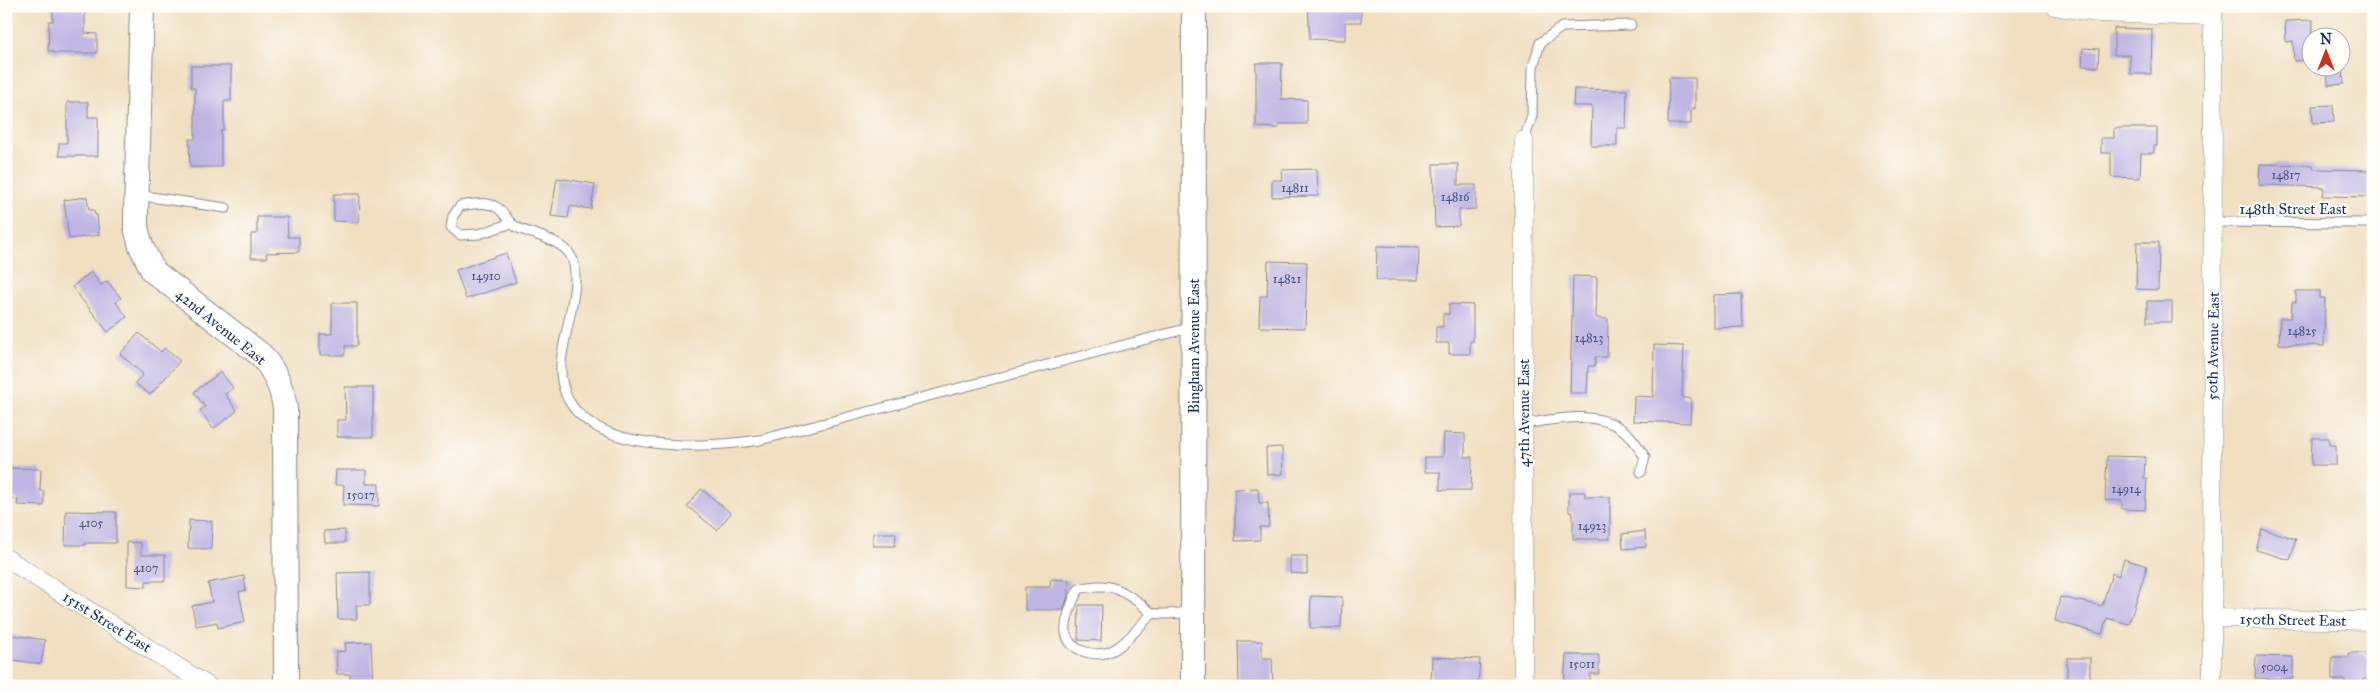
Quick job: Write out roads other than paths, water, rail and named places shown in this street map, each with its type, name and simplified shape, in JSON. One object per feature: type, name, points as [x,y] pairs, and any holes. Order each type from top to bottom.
[{"type":"street","name":"42nd Avenue East","points":[[142,6],[136,227],[141,246],[153,271],[261,356],[270,366],[282,390],[285,408],[286,686]]},
{"type":"street","name":"Bingham Avenue East","points":[[1194,6],[1194,686]]},
{"type":"street","points":[[2054,6],[2098,13],[2213,11]]},
{"type":"street","name":"50th Avenue East","points":[[2212,686],[2213,11]]},
{"type":"street","name":"47th Avenue East","points":[[1523,686],[1524,140]]},
{"type":"street","name":"151st Street East","points":[[6,558],[208,686]]},
{"type":"street","name":"150th Street East","points":[[2213,618],[2373,622]]},
{"type":"lane","points":[[1524,140],[1532,116],[1532,67],[1540,43],[1562,27],[1631,25]]},
{"type":"lane","points":[[137,195],[226,208]]},
{"type":"lane","points":[[509,224],[478,234],[460,236],[451,227],[453,216],[460,206],[482,203],[500,209],[509,224],[562,246],[572,257],[575,286],[561,363],[562,382],[567,400],[580,415],[609,433],[653,444],[723,446],[760,440],[1194,326]]},
{"type":"lane","name":"148th Street East","points":[[2214,222],[2373,223]]},
{"type":"lane","points":[[1524,424],[1588,417],[1611,423],[1629,435],[1645,458],[1641,472]]},
{"type":"lane","points":[[1153,614],[1128,595],[1107,585],[1095,585],[1079,589],[1074,596],[1066,624],[1068,640],[1078,650],[1090,654],[1106,652],[1116,648],[1153,614],[1194,612]]}]
